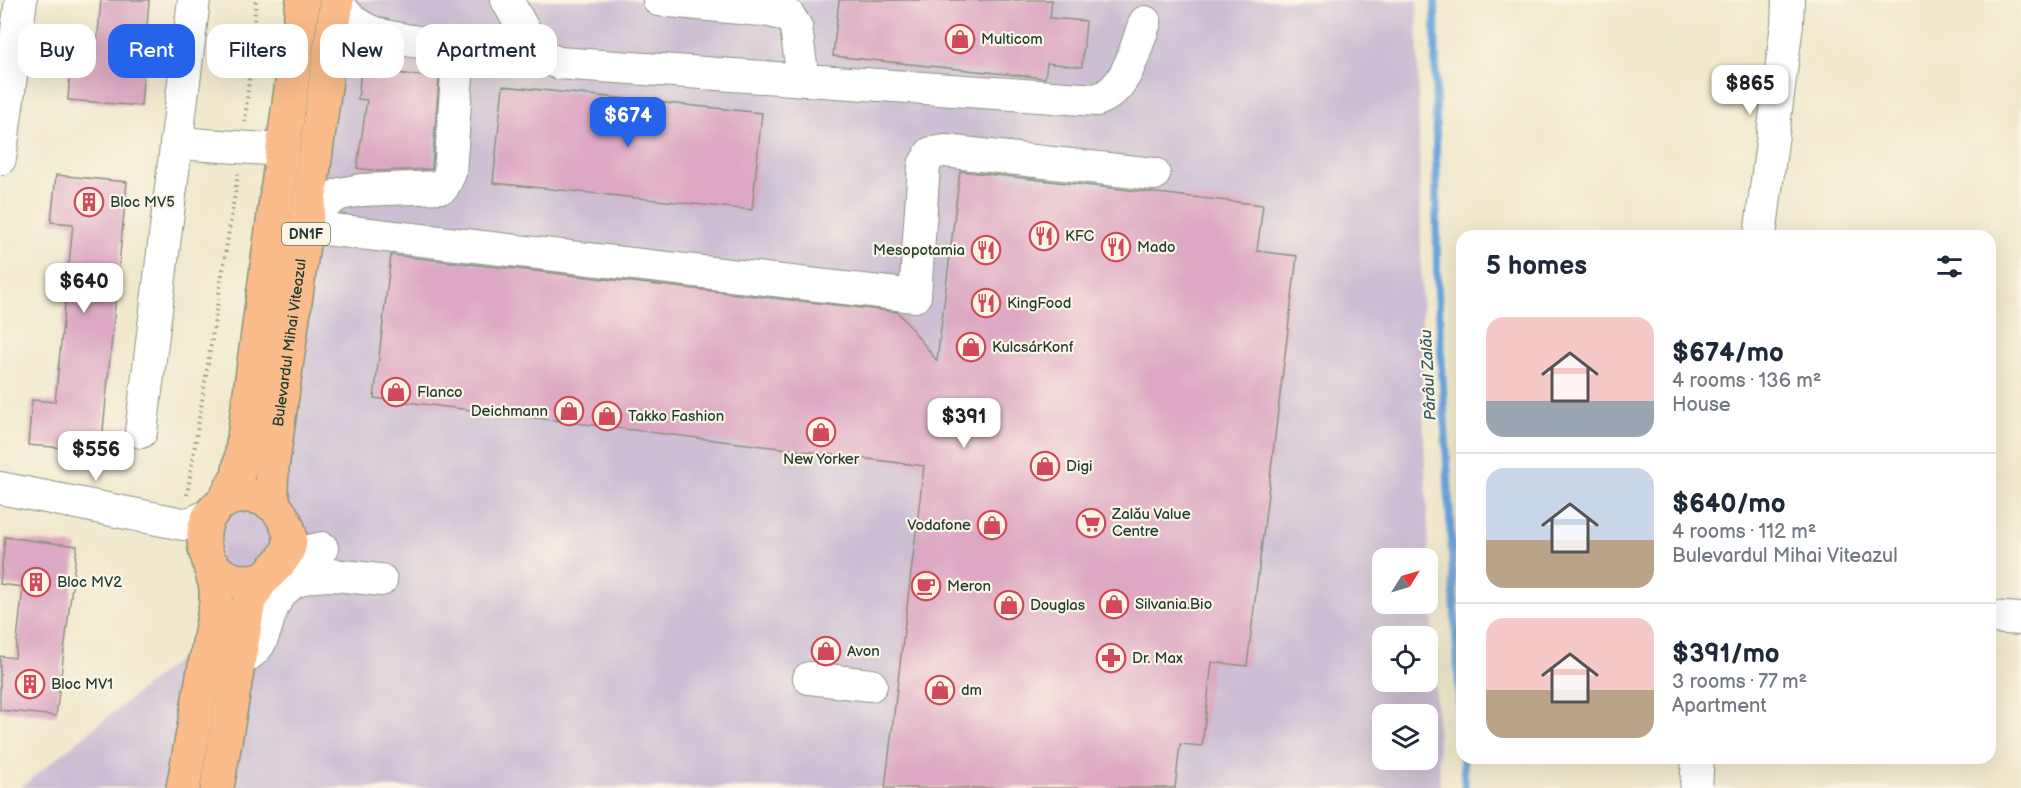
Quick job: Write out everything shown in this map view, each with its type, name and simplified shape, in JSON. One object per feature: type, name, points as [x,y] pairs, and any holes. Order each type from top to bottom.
[{"type":"main road","name":"DN1F","points":[[206,529],[238,475],[241,459],[303,0]]},
{"type":"main road","name":"Bulevardul Mihai Viteazul","points":[[217,788],[249,602],[289,546],[272,491],[272,468],[308,219],[336,1]]},
{"type":"main road","points":[[206,529],[236,497],[250,496],[264,499],[281,516]]},
{"type":"main road","points":[[206,529],[228,578],[253,582],[273,571]]},
{"type":"main road","points":[[183,788],[216,604],[216,587],[206,529]]},
{"type":"street","points":[[0,159],[21,0]]},
{"type":"street","points":[[141,432],[194,0]]},
{"type":"street","points":[[507,0],[537,54],[558,63],[1097,100],[1109,96],[1122,84],[1145,22]]},
{"type":"street","points":[[659,0],[770,11],[789,16],[796,27],[803,80]]},
{"type":"street","points":[[1761,230],[1787,24],[1788,0]]},
{"type":"street","points":[[308,219],[340,194],[361,189],[443,187],[450,173],[458,61],[455,51],[443,46],[373,32],[355,22],[336,1]]},
{"type":"street","points":[[176,143],[281,150]]},
{"type":"street","points":[[308,219],[915,296],[924,165],[931,153],[945,151],[1154,174]]},
{"type":"street","points":[[0,488],[206,529]]},
{"type":"street","points":[[239,661],[260,645],[274,602],[280,591],[294,581],[325,574],[381,580]]},
{"type":"street","points":[[1996,617],[2021,619]]},
{"type":"street","points":[[809,678],[871,685]]},
{"type":"street","points":[[1696,788],[1698,764]]},
{"type":"path","points":[[206,529],[256,0]]},
{"type":"shaded area","points":[[295,0],[1417,0],[1424,442],[1429,548],[1372,548],[1372,614],[1432,614],[1433,626],[1372,626],[1372,692],[1436,692],[1436,704],[1372,704],[1372,770],[1438,770],[1438,745],[1440,788],[20,788],[209,635],[284,78],[308,78],[308,24],[292,24]]},
{"type":"building","points":[[101,0],[149,0],[147,24],[108,24],[108,78],[143,78],[141,106],[68,100],[69,78],[96,78]]},
{"type":"building","name":"Multicom","points":[[839,0],[1052,0],[1050,18],[1086,21],[1082,67],[1047,63],[1045,78],[833,56]]},
{"type":"building","points":[[404,74],[416,75],[416,78],[439,78],[432,169],[378,171],[357,168],[367,100],[358,99],[360,78],[404,78]]},
{"type":"building","points":[[503,86],[762,113],[752,210],[493,183]]},
{"type":"building","name":"Zalău Value Centre","points":[[960,171],[1263,205],[1257,251],[1297,256],[1247,666],[1212,662],[1202,746],[1180,744],[1175,788],[885,788],[924,466],[374,398],[391,255],[898,312],[937,361]]},
{"type":"building","points":[[56,175],[127,182],[101,451],[28,445],[32,400],[55,402],[73,224],[51,222]]},
{"type":"building","points":[[5,537],[77,546],[56,716],[0,710],[0,656],[15,658],[23,587],[0,584]]},
{"type":"waterway","name":"Pârâul Zalău","points":[[1435,0],[1437,273],[1456,633]]},
{"type":"waterway","name":"Pârâul Zalău","points":[[1463,764],[1465,788]]},
{"type":"place","name":"Multicom","points":[[960,39]]},
{"type":"place","name":"Bloc MV5","points":[[89,202]]},
{"type":"place","name":"KFC","points":[[1044,236]]},
{"type":"place","name":"Mado","points":[[1116,247]]},
{"type":"place","name":"Mesopotamia","points":[[986,250]]},
{"type":"place","name":"KingFood","points":[[986,303]]},
{"type":"place","name":"KulcsárKonf","points":[[971,347]]},
{"type":"place","name":"Flanco","points":[[396,392]]},
{"type":"place","name":"Deichmann","points":[[569,411]]},
{"type":"place","name":"Takko Fashion","points":[[607,416]]},
{"type":"place","name":"New Yorker","points":[[821,432]]},
{"type":"place","name":"Digi","points":[[1045,466]]},
{"type":"place","name":"Zalău Value Centre","points":[[1091,523]]},
{"type":"place","name":"Vodafone","points":[[992,525]]},
{"type":"place","name":"Bloc MV2","points":[[36,582]]},
{"type":"place","name":"Meron","points":[[926,586]]},
{"type":"place","name":"Silvania.Bio","points":[[1114,604]]},
{"type":"place","name":"Douglas","points":[[1009,605]]},
{"type":"place","name":"Avon","points":[[826,651]]},
{"type":"place","name":"Dr. Max","points":[[1111,658]]},
{"type":"place","name":"Bloc MV1","points":[[30,684]]},
{"type":"place","name":"dm","points":[[940,690]]}]
